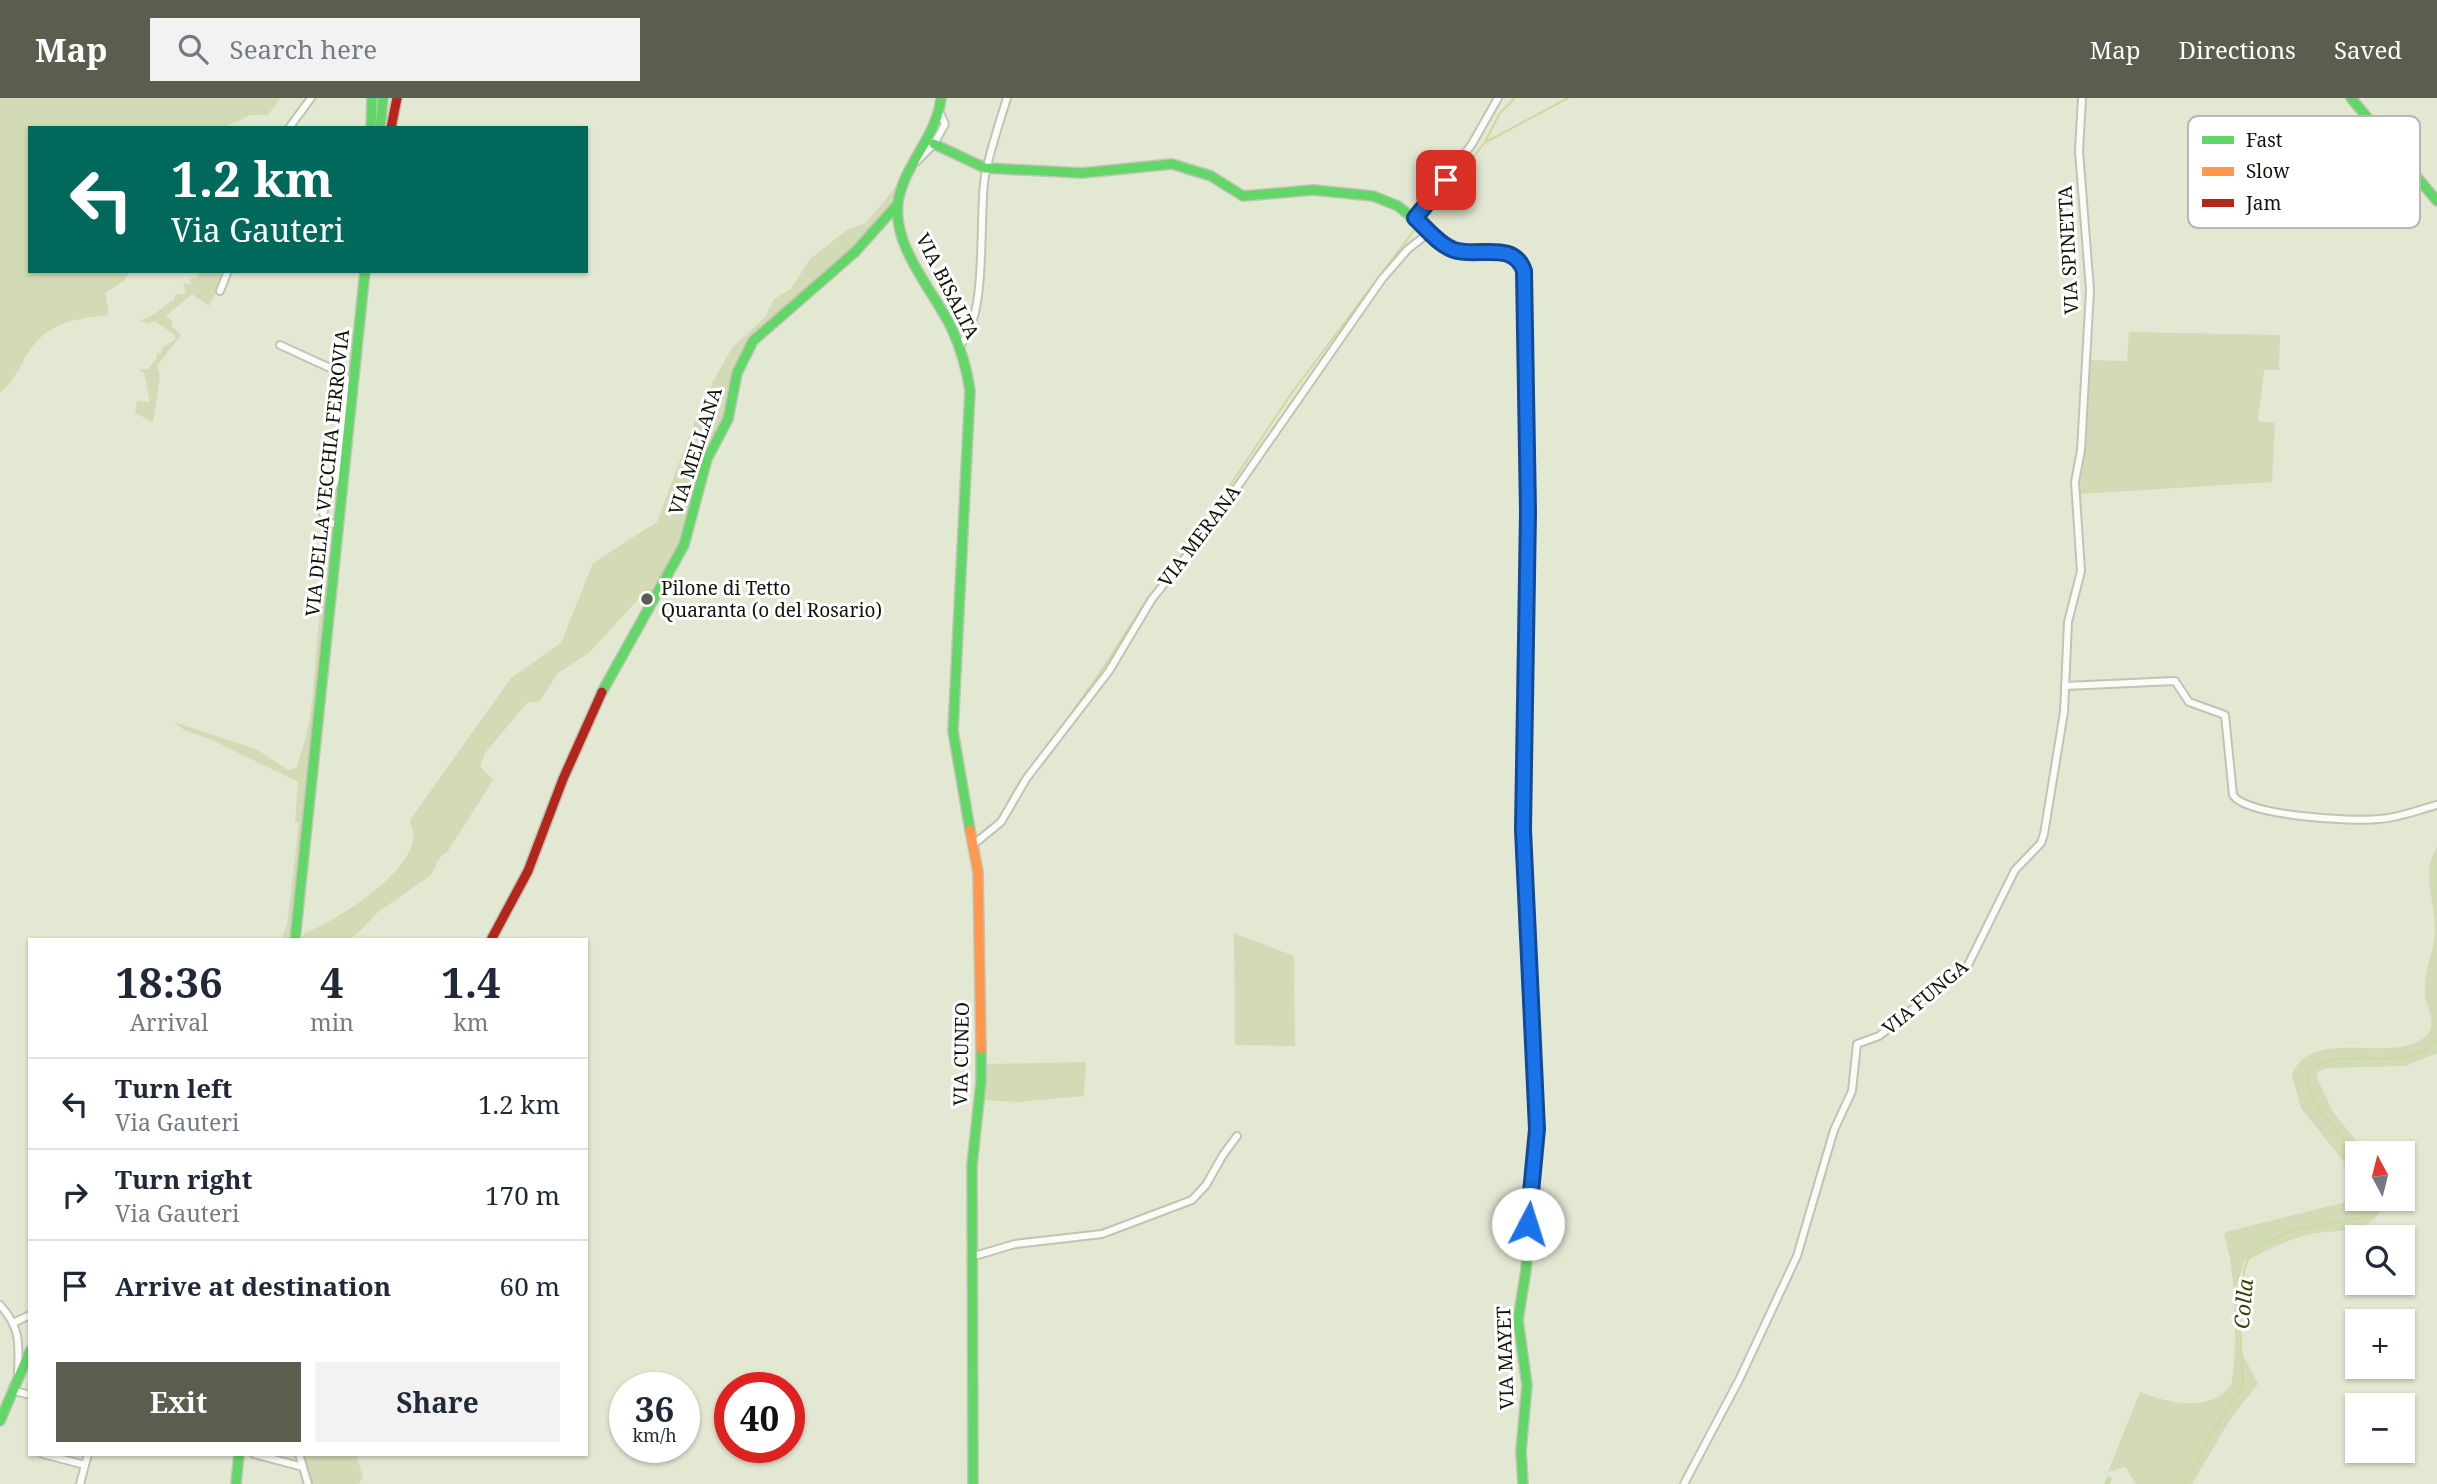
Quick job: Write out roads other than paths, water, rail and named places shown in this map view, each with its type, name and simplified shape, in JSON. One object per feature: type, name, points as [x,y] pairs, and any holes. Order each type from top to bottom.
[{"type":"street","points":[[290,126],[311,98]]},
{"type":"street","points":[[371,126],[372,98]]},
{"type":"street","points":[[380,126],[383,98]]},
{"type":"street","points":[[393,126],[399,98]]},
{"type":"street","points":[[960,345],[968,332],[978,293],[988,167],[1007,98]]},
{"type":"street","points":[[1415,218],[1472,144],[1498,98]]},
{"type":"street","name":"VIA SPINETTA","points":[[2082,98],[2079,151],[2090,290],[2084,401]]},
{"type":"street","points":[[2351,98],[2366,116]]},
{"type":"street","name":"VIA BISALTA","points":[[941,99],[940,113],[904,183],[898,204],[898,222],[904,241],[960,345],[970,391],[958,626]]},
{"type":"street","points":[[915,163],[934,144],[945,124],[940,113]]},
{"type":"street","points":[[934,144],[988,167],[1082,173],[1172,164],[1212,176],[1243,196],[1312,190],[1359,194],[1390,202],[1415,218],[1430,232]]},
{"type":"street","points":[[2420,180],[2437,201]]},
{"type":"street","name":"VIA MELLANA","points":[[492,938],[528,871],[558,789],[607,683],[684,545],[707,459],[728,418],[737,373],[753,341],[855,252],[898,204]]},
{"type":"street","name":"VIA MAYET","points":[[1430,232],[1451,249],[1507,252],[1522,266],[1528,512],[1523,830],[1537,1129],[1526,1270],[1518,1320],[1527,1385],[1521,1451],[1523,1484]]},
{"type":"street","name":"VIA MERANA","points":[[974,844],[1001,822],[1026,779],[1109,671],[1152,599],[1208,530],[1382,279],[1408,249],[1430,232]]},
{"type":"street","points":[[220,291],[227,273]]},
{"type":"street","name":"VIA DELLA VECCHIA FERROVIA","points":[[295,938],[366,273]]},
{"type":"street","points":[[280,345],[343,374],[346,378],[337,477],[323,513],[327,522],[339,526]]},
{"type":"street","name":"VIA FUNGA","points":[[1684,1484],[1740,1380],[1797,1256],[1834,1130],[1852,1091],[1857,1044],[1880,1036],[1962,972],[1978,950],[2015,870],[2043,840],[2056,774],[2068,622],[2080,579],[2075,482],[2081,450],[2084,401]]},
{"type":"street","name":"VIA CUNEO","points":[[958,626],[954,744],[978,872],[981,1054],[972,1165],[973,1484]]},
{"type":"street","points":[[2065,686],[2175,681],[2189,702],[2225,715],[2233,795],[2248,806],[2295,814],[2380,819],[2437,805]]},
{"type":"street","points":[[971,1257],[1015,1244],[1102,1234],[1192,1200],[1206,1185],[1237,1136]]},
{"type":"street","points":[[0,1304],[15,1322],[19,1357],[15,1391]]},
{"type":"street","points":[[15,1322],[28,1316]]},
{"type":"street","points":[[0,1421],[28,1356]]},
{"type":"street","points":[[15,1391],[28,1394]]},
{"type":"street","points":[[51,1456],[85,1465]]},
{"type":"street","points":[[80,1484],[87,1456]]},
{"type":"street","points":[[236,1484],[239,1456]]},
{"type":"street","points":[[262,1456],[303,1466]]},
{"type":"street","points":[[300,1456],[308,1484]]},
{"type":"waterway","points":[[1426,218],[1485,142],[1500,113],[1515,98]]},
{"type":"waterway","points":[[1486,142],[1568,98]]},
{"type":"waterway","points":[[1050,743],[1104,667],[1147,599],[1197,535],[1291,394],[1415,229]]},
{"type":"waterway","points":[[997,821],[1020,781],[1035,762]]},
{"type":"waterway","points":[[977,836],[985,832]]},
{"type":"waterway","name":"Colla","points":[[2437,866],[2437,885]]},
{"type":"waterway","name":"Colla","points":[[2345,1141],[2319,1108],[2306,1075],[2319,1065],[2335,1060],[2405,1057],[2422,1052],[2437,1041]]},
{"type":"waterway","name":"Colla","points":[[2185,1484],[2207,1441],[2243,1384],[2240,1325],[2244,1270],[2250,1255],[2263,1244],[2293,1230],[2366,1217],[2370,1211]]},
{"type":"waterway","points":[[2107,1484],[2109,1479]]},
{"type":"place","name":"Pilone di Tetto Quaranta (o del Rosario)","points":[[647,599]]}]
